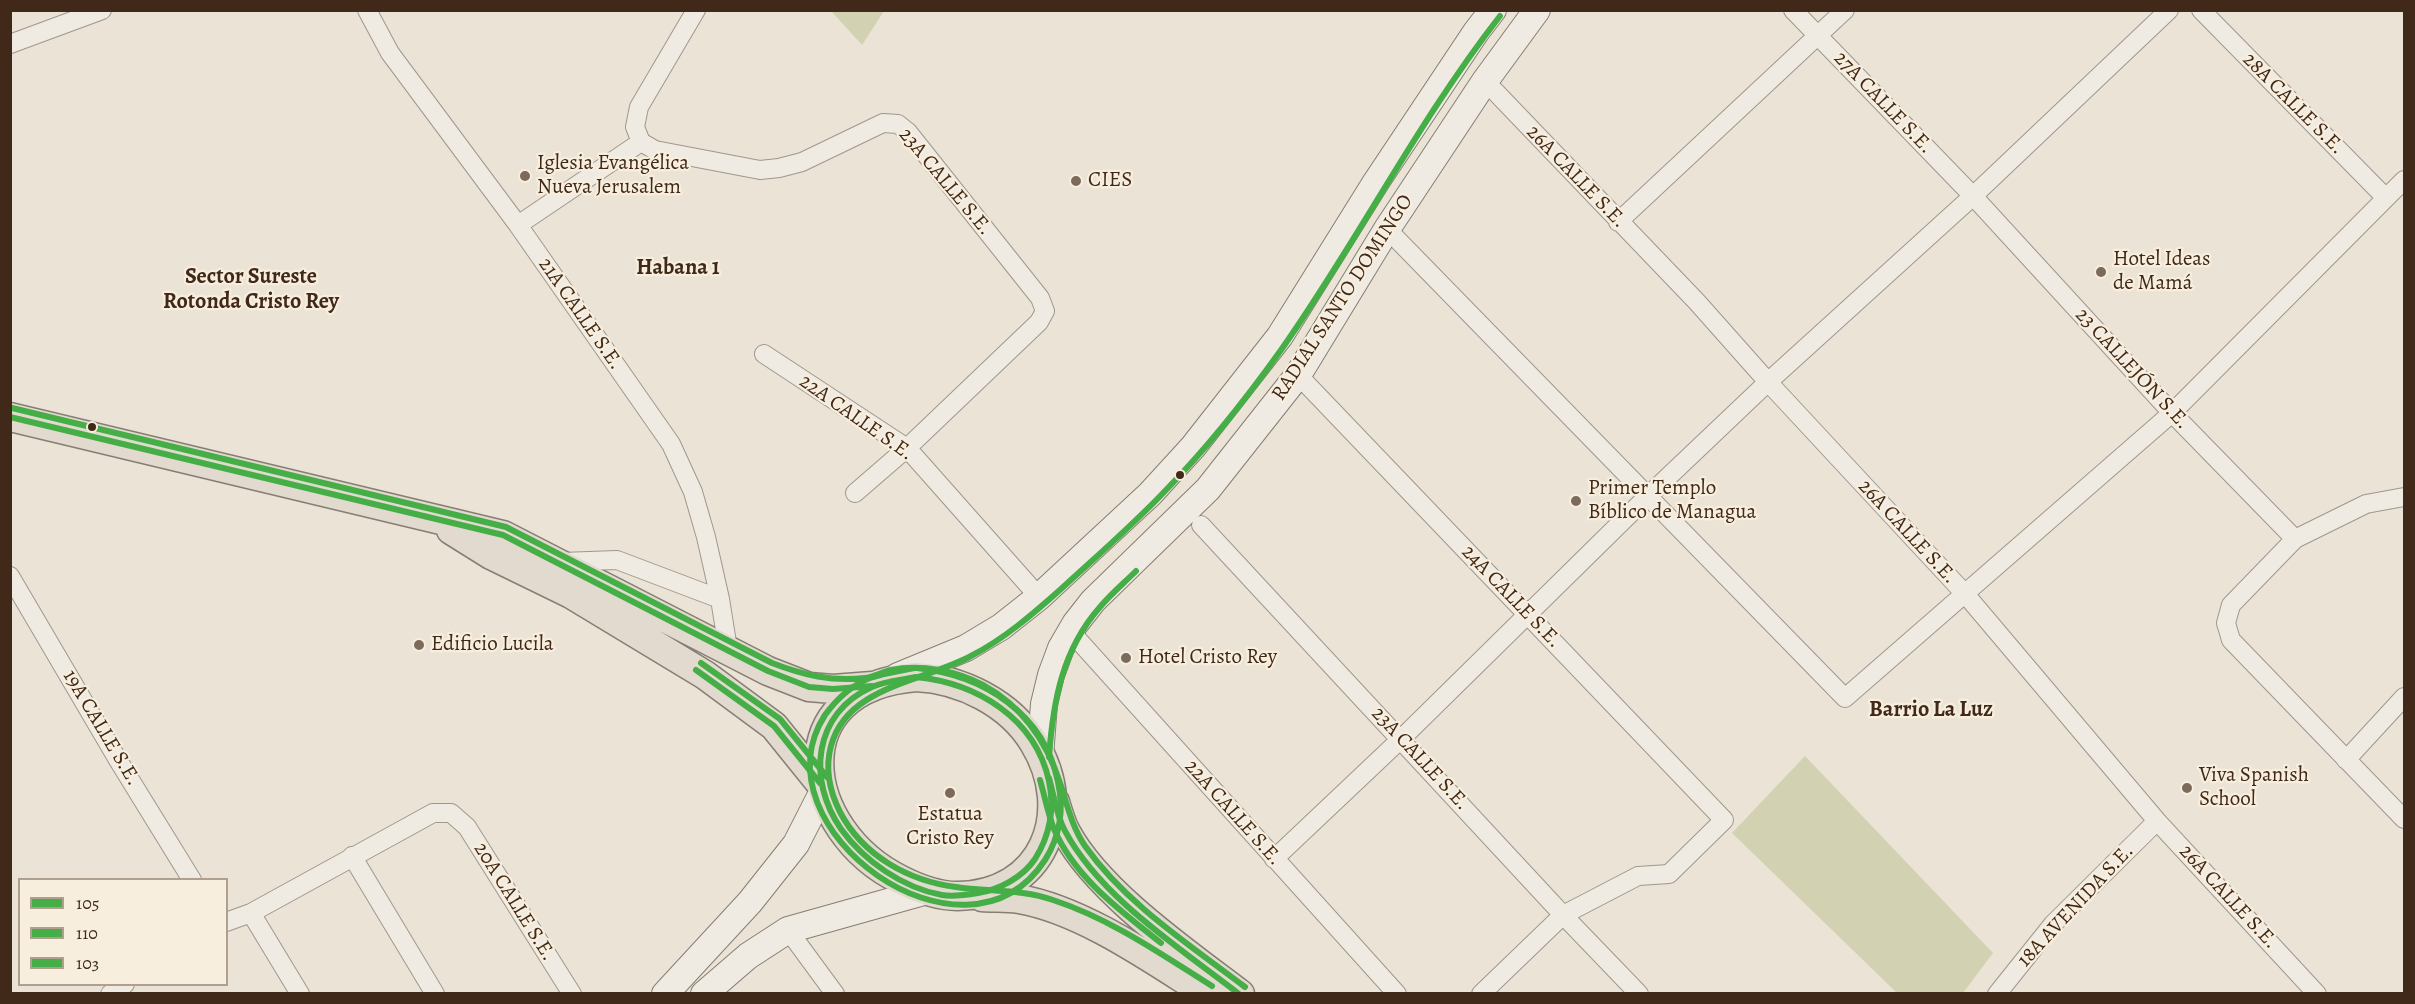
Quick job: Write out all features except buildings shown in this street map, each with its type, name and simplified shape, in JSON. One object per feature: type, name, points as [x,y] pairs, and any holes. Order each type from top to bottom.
[{"type":"main road","name":"RADIAL SANTO DOMINGO","points":[[881,683],[966,648],[1001,627],[1039,597],[1150,494],[1193,447],[1273,346],[1426,106],[1493,10]]},
{"type":"main road","name":"RADIAL SANTO DOMINGO","points":[[1045,767],[1044,704],[1061,648],[1071,632],[1093,601],[1208,489],[1298,375],[1388,229],[1485,81],[1537,10]]},
{"type":"main road","points":[[10,417],[503,535],[768,671],[809,687],[833,689],[932,678],[947,681],[977,693],[992,701],[1016,721],[1034,742],[1045,767],[1064,830],[1096,874],[1176,944],[1240,993]]},
{"type":"main road","points":[[434,519],[491,555],[571,594],[705,675],[774,726],[821,788],[837,824],[847,839],[865,857],[888,874],[927,891],[956,896],[1018,899],[1050,908],[1083,921],[1146,955],[1207,993]]},
{"type":"main road","points":[[665,993],[763,885],[796,844],[821,788],[821,743],[826,728],[853,696],[881,683]]},
{"type":"main road","points":[[956,896],[980,893],[1005,885],[1019,877],[1033,864],[1046,842],[1049,831],[1051,799],[1045,767]]},
{"type":"main road","points":[[704,993],[756,950],[788,930],[927,891]]},
{"type":"street","points":[[10,44],[102,10]]},
{"type":"street","name":"21A CALLE S.E.","points":[[367,10],[390,53],[518,225],[671,444],[693,492],[720,599],[728,649]]},
{"type":"street","points":[[518,225],[641,142],[635,127],[639,107],[696,10]]},
{"type":"street","name":"27A CALLE S.E.","points":[[1793,10],[1972,196]]},
{"type":"street","points":[[1618,222],[1819,37],[1845,10]]},
{"type":"street","points":[[1274,859],[1402,738],[1767,382],[1972,196],[2169,10]]},
{"type":"street","name":"28A CALLE S.E.","points":[[2201,10],[2385,197]]},
{"type":"street","name":"26A CALLE S.E.","points":[[1485,81],[1697,302],[1767,382],[1966,594],[2157,821],[2318,993]]},
{"type":"street","name":"23A CALLE S.E.","points":[[641,142],[655,150],[760,170],[802,162],[883,123],[898,124],[908,132],[1040,298],[1045,311],[1039,322],[907,448]]},
{"type":"street","points":[[1388,229],[1845,698],[2172,413],[2404,180]]},
{"type":"street","name":"23 CALLEJÓN S.E.","points":[[1972,196],[2172,413],[2295,539]]},
{"type":"street","name":"22A CALLE S.E.","points":[[764,354],[907,448],[1039,597]]},
{"type":"street","name":"24A CALLE S.E.","points":[[1298,375],[1724,820],[1669,874],[1638,876],[1563,915]]},
{"type":"street","points":[[855,493],[907,448]]},
{"type":"street","points":[[2404,496],[2366,504],[2295,539],[2231,606],[2226,623],[2231,640],[2404,819]]},
{"type":"street","name":"23A CALLE S.E.","points":[[1201,525],[1402,738],[1563,915],[1639,993]]},
{"type":"street","points":[[557,562],[617,560],[720,599]]},
{"type":"street","name":"19A CALLE S.E.","points":[[10,576],[118,760],[191,878]]},
{"type":"street","name":"22A CALLE S.E.","points":[[1071,632],[1397,993]]},
{"type":"street","points":[[2346,760],[2404,697]]},
{"type":"street","name":"20A CALLE S.E.","points":[[352,856],[433,813],[452,813],[467,827],[572,993]]},
{"type":"street","name":"18A AVENIDA S.E.","points":[[1997,993],[2053,924],[2157,821]]},
{"type":"street","points":[[228,921],[251,913],[352,856],[435,993]]},
{"type":"street","points":[[251,913],[300,993]]},
{"type":"street","points":[[1481,993],[1563,915]]},
{"type":"street","points":[[788,930],[835,993]]},
{"type":"green space","points":[[831,11],[884,11],[862,45]]},
{"type":"green space","points":[[1805,756],[1993,953],[1963,993],[1897,993],[1732,833]]},
{"type":"transit line","name":"110","points":[[1212,986],[1115,927],[1053,900],[1029,894],[938,884],[889,864],[861,841],[840,812],[830,780],[828,763],[831,746],[840,726],[853,710],[870,698],[889,688],[971,656],[1018,625],[1115,540],[1182,474],[1226,422],[1281,350],[1336,267],[1442,97],[1500,16]]},
{"type":"transit line","name":"103","points":[[12,408],[506,527],[772,663],[795,671],[829,678],[853,679],[903,668],[927,668],[973,680],[1010,703],[1031,726],[1055,768],[1077,831],[1101,867],[1139,905],[1245,987]]},
{"type":"transit line","name":"105","points":[[10,417],[503,535],[768,671],[809,687],[833,689],[872,686]]},
{"type":"transit line","name":"110","points":[[1049,757],[1053,716],[1068,659],[1087,624],[1100,607],[1136,571]]},
{"type":"transit line","name":"103","points":[[701,663],[780,719],[827,777]]},
{"type":"transit line","name":"103","points":[[914,668],[863,681],[845,694],[825,715],[810,759],[817,802],[841,843],[878,876],[921,898],[967,905],[1010,893],[1045,860],[1057,832],[1061,802],[1051,758],[1025,717],[1007,702],[965,679],[917,668]]},
{"type":"transit line","name":"105","points":[[696,670],[774,726],[820,783]]},
{"type":"transit line","name":"105","points":[[916,677],[961,687],[1000,708],[1017,722],[1031,739],[1042,759],[1051,792],[1048,831],[1030,866],[1010,882],[994,889],[946,896],[913,886],[886,871],[861,852],[841,829],[830,810],[823,790],[820,769],[827,730],[837,713],[852,699],[872,687],[916,677]]},
{"type":"transit line","name":"105","points":[[1049,778],[1062,825],[1080,855],[1099,878],[1143,920],[1239,994]]},
{"type":"transit line","name":"110","points":[[1040,780],[1054,829],[1074,863],[1100,892],[1161,943]]},
{"type":"place","name":"Iglesia Evangélica Nueva Jerusalem","points":[[525,176]]},
{"type":"place","name":"CIES","points":[[1076,181]]},
{"type":"place","name":"Hotel Ideas de Mamá","points":[[2101,272]]},
{"type":"place","name":"Primer Templo Bíblico de Managua","points":[[1576,501]]},
{"type":"place","name":"Edificio Lucila","points":[[419,645]]},
{"type":"place","name":"Hotel Cristo Rey","points":[[1126,658]]},
{"type":"place","name":"Viva Spanish School","points":[[2187,788]]},
{"type":"place","name":"Estatua Cristo Rey","points":[[950,793]]},
{"type":"district","name":"Habana 1","points":[[678,269]]},
{"type":"district","name":"Sector Sureste Rotonda Cristo Rey","points":[[251,290]]},
{"type":"district","name":"Barrio La Luz","points":[[1931,711]]}]
